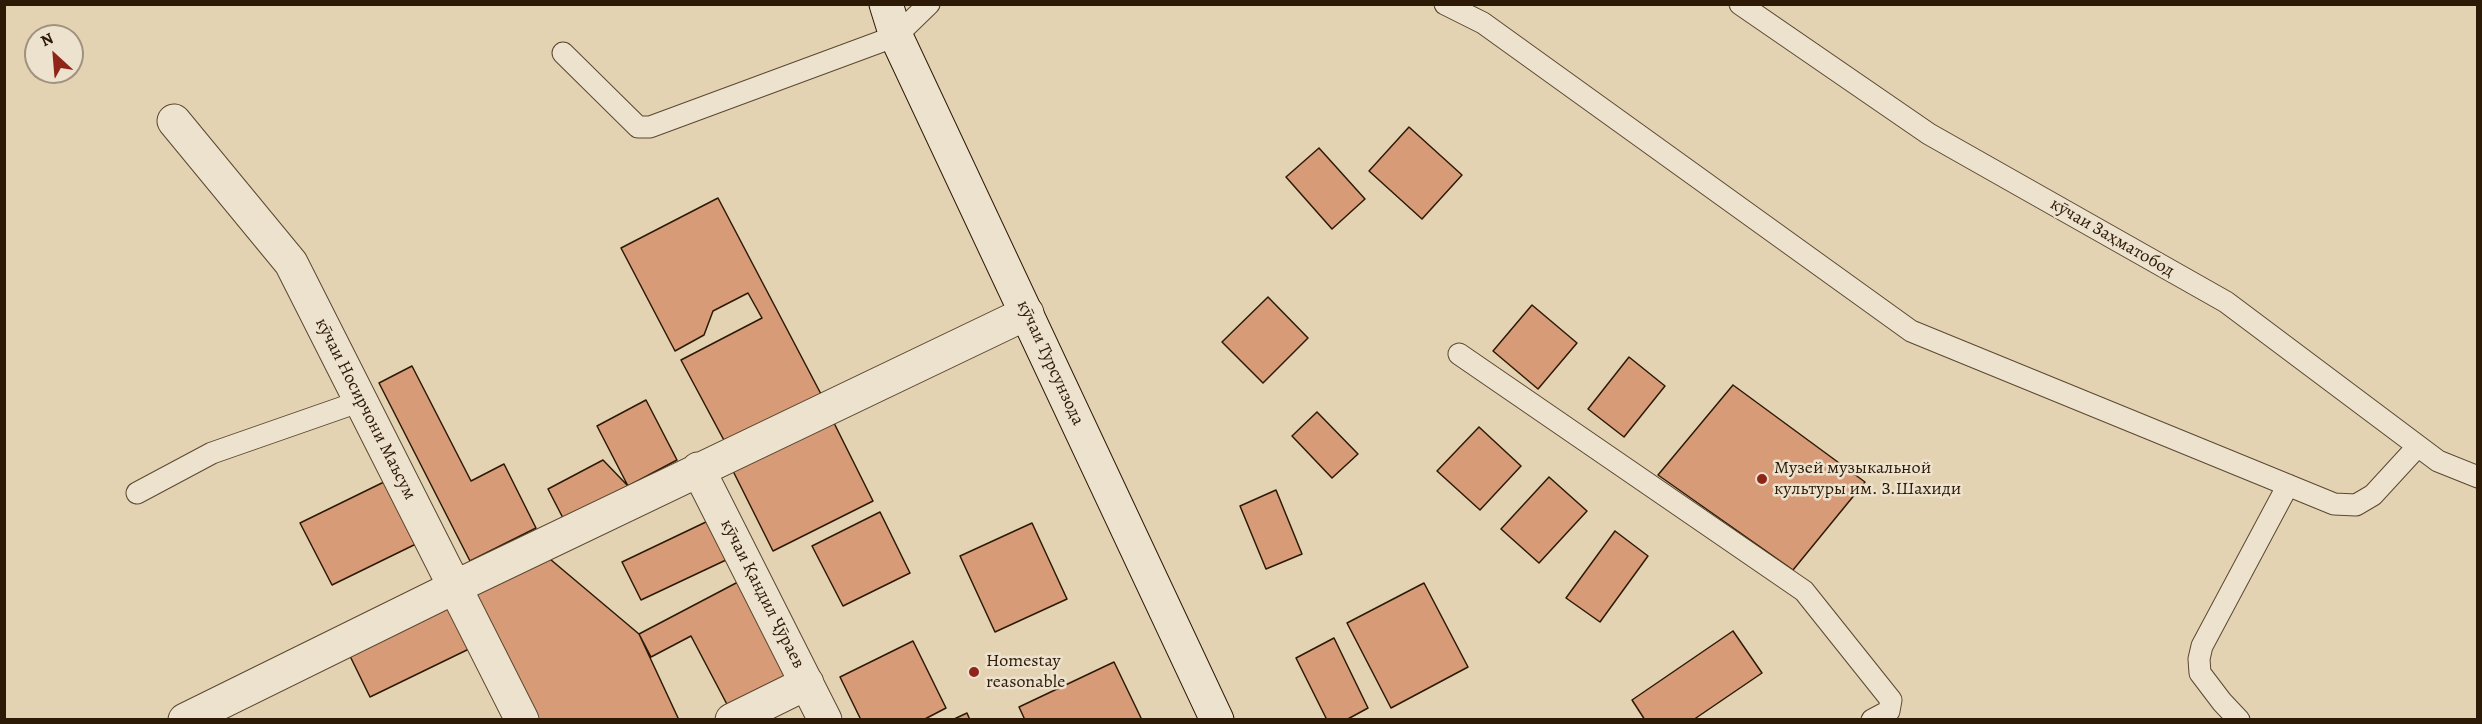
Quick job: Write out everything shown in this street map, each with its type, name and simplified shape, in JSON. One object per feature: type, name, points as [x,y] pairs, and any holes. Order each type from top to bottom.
[{"type":"street","name":"кӯчаи Турсунзода","points":[[886,4],[897,36],[1217,720]]},
{"type":"street","name":"кӯчаи Носирчони Маъсум","points":[[174,121],[291,263],[522,720]]},
{"type":"street","points":[[185,720],[454,587],[1027,313]]},
{"type":"street","name":"кӯчаи Қандил Ҷӯраев","points":[[699,469],[825,720]]},
{"type":"street","points":[[732,720],[807,683]]},
{"type":"lane","points":[[563,53],[638,127],[650,127],[897,36],[929,4]]},
{"type":"lane","points":[[1445,4],[1482,23],[1911,331],[2334,504],[2356,505],[2373,495],[2418,446]]},
{"type":"lane","name":"кӯчаи Заҳматобод","points":[[1740,4],[1929,134],[2226,302],[2438,461],[2478,477]]},
{"type":"lane","points":[[1459,354],[1804,591],[1891,700],[1889,711],[1872,720]]},
{"type":"lane","points":[[137,494],[212,453],[361,401]]},
{"type":"lane","points":[[2239,720],[2200,673],[2199,659],[2202,646],[2288,485]]},
{"type":"building","points":[[1409,127],[1462,175],[1422,219],[1369,171]]},
{"type":"building","points":[[1319,148],[1365,199],[1332,229],[1286,177]]},
{"type":"building","points":[[718,198],[821,394],[726,444],[681,360],[762,318],[748,293],[713,311],[704,335],[675,351],[621,248]]},
{"type":"building","points":[[1268,297],[1308,338],[1263,383],[1222,342]]},
{"type":"building","points":[[1532,305],[1577,343],[1538,389],[1493,351]]},
{"type":"building","points":[[1629,357],[1665,386],[1624,437],[1588,409]]},
{"type":"building","points":[[412,366],[471,481],[504,464],[536,528],[470,561],[379,383]]},
{"type":"building","name":"Музей музыкальной культуры им. З.Шахиди","points":[[1733,385],[1865,482],[1793,570],[1658,475]]},
{"type":"building","points":[[646,400],[677,460],[628,486],[597,426]]},
{"type":"building","points":[[1317,412],[1358,454],[1332,478],[1292,436]]},
{"type":"building","points":[[830,415],[873,501],[773,551],[730,465]]},
{"type":"building","points":[[1479,427],[1521,466],[1480,510],[1437,471]]},
{"type":"building","points":[[603,460],[628,486],[564,520],[548,489]]},
{"type":"building","points":[[1549,477],[1587,511],[1539,563],[1501,529]]},
{"type":"building","points":[[388,480],[418,543],[332,585],[300,523]]},
{"type":"building","points":[[1276,490],[1302,554],[1266,569],[1240,506]]},
{"type":"building","points":[[880,512],[910,573],[843,606],[812,546]]},
{"type":"building","points":[[708,521],[726,560],[641,600],[622,562]]},
{"type":"building","points":[[1032,523],[1067,599],[995,632],[960,556]]},
{"type":"building","points":[[1615,531],[1648,556],[1600,622],[1566,598]]},
{"type":"building","points":[[544,554],[639,634],[679,720],[536,720],[470,591]]},
{"type":"building","points":[[738,582],[788,680],[730,710],[691,636],[651,657],[639,634]]},
{"type":"building","points":[[1424,583],[1468,667],[1391,708],[1347,623]]},
{"type":"building","points":[[449,603],[471,648],[370,697],[348,652]]},
{"type":"building","points":[[1733,631],[1762,673],[1693,720],[1645,720],[1632,700]]},
{"type":"building","points":[[1334,638],[1368,708],[1346,720],[1327,720],[1296,658]]},
{"type":"building","points":[[913,641],[946,708],[923,720],[861,720],[840,677]]},
{"type":"building","points":[[1114,662],[1142,720],[1025,720],[1019,707]]},
{"type":"building","points":[[967,713],[970,720],[952,720]]},
{"type":"place","name":"Музей музыкальной культуры им. З.Шахиди","points":[[1762,479]]},
{"type":"place","name":"Homestay reasonable","points":[[974,672]]}]
